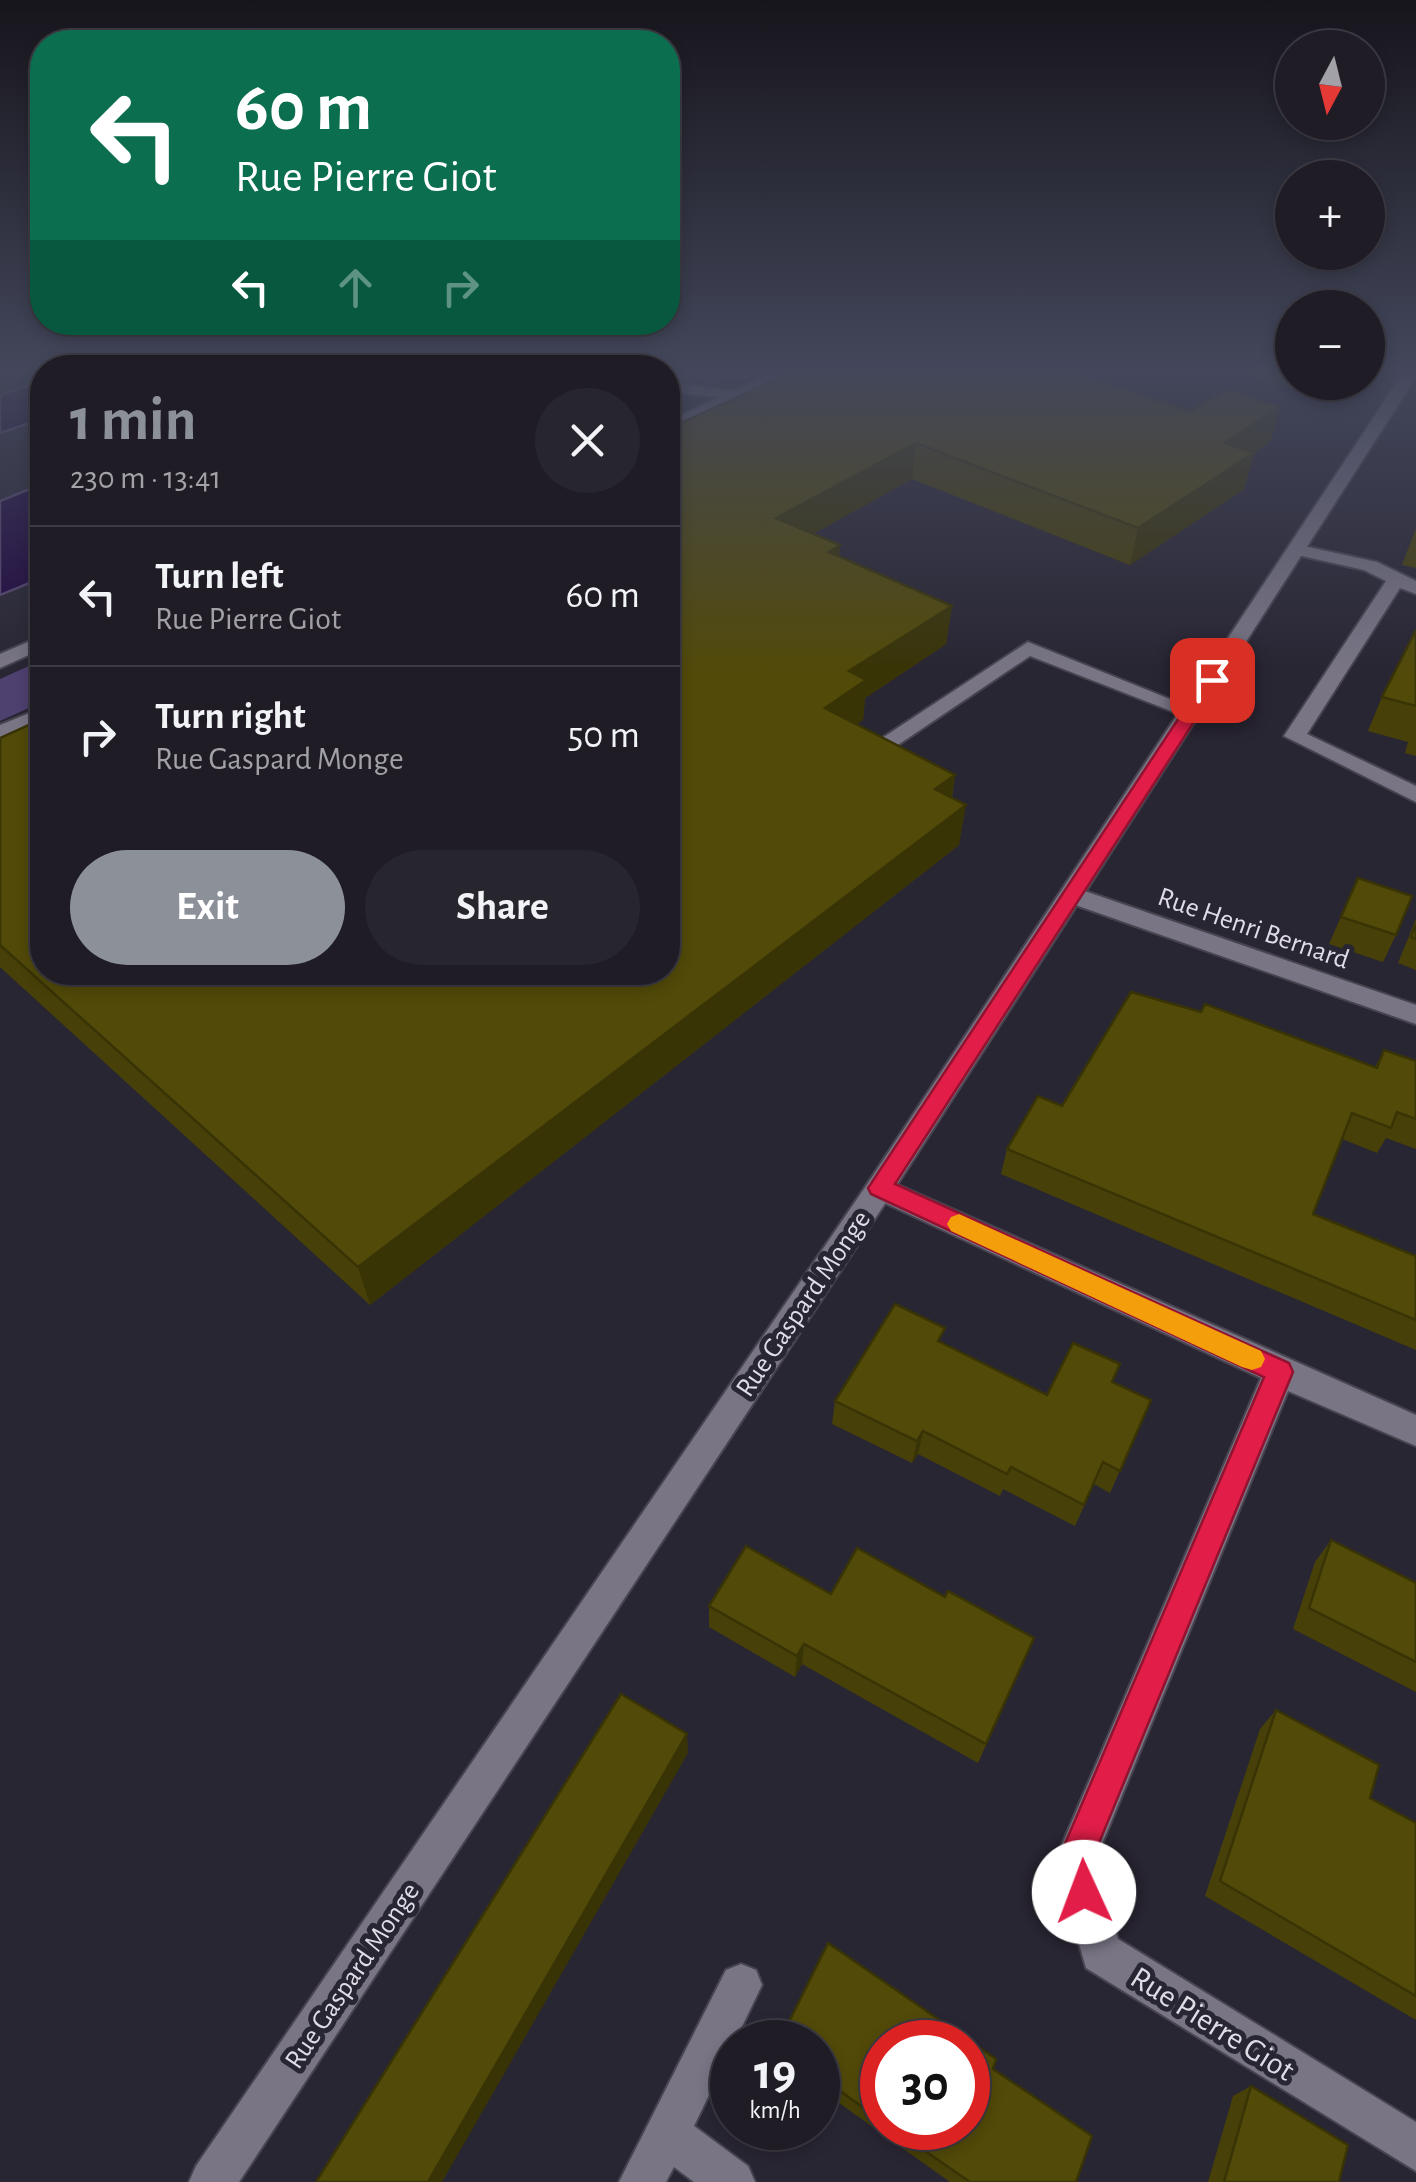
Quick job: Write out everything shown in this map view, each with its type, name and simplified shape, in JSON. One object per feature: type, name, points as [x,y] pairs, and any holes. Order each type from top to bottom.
[{"type":"street","name":"Rue Gaspard Monge","points":[[212,2182],[880,1188],[1350,469]]},
{"type":"street","points":[[1299,550],[1370,566],[1407,582],[1295,736],[1416,794]]},
{"type":"street","points":[[0,662],[30,648]]},
{"type":"street","points":[[872,752],[1028,648],[1191,712]]},
{"type":"street","points":[[0,733],[30,719]]},
{"type":"street","name":"Rue Henri Bernard","points":[[1072,896],[1416,1015]]},
{"type":"street","points":[[880,1188],[1416,1431]]},
{"type":"street","name":"Rue Pierre Giot","points":[[1280,1372],[1075,1860],[1102,1953],[1416,2148]]},
{"type":"street","points":[[642,2182],[741,1984]]},
{"type":"street","points":[[666,2133],[732,2182]]},
{"type":"shaded area","points":[[30,489],[30,583],[0,595],[0,501]]},
{"type":"shaded area","points":[[30,665],[30,707],[0,721],[0,679]]},
{"type":"building","points":[[680,469],[868,469],[776,518],[840,545],[829,552],[952,606],[849,671],[866,680],[825,708],[955,775],[935,789],[966,805],[358,1267],[44,985],[680,985]]},
{"type":"building","points":[[983,469],[1230,469],[1138,528]]},
{"type":"building","points":[[1416,630],[1416,706],[1382,697]]},
{"type":"building","points":[[30,724],[30,972],[0,945],[0,738]]},
{"type":"building","points":[[1358,878],[1412,896],[1396,935],[1341,917]]},
{"type":"building","points":[[1131,992],[1201,1012],[1205,1004],[1377,1068],[1384,1050],[1416,1061],[1416,1119],[1397,1112],[1391,1128],[1352,1113],[1313,1214],[1416,1256],[1416,1320],[1007,1149],[1038,1096],[1062,1106]]},
{"type":"building","points":[[895,1304],[945,1328],[938,1341],[1047,1395],[1073,1343],[1120,1364],[1112,1382],[1151,1400],[1120,1471],[1103,1462],[1084,1505],[1011,1467],[1007,1474],[923,1431],[917,1441],[835,1401]]},
{"type":"building","points":[[1331,1540],[1416,1583],[1416,1662],[1309,1608]]},
{"type":"building","points":[[746,1546],[831,1594],[857,1548],[945,1597],[948,1591],[1034,1638],[986,1744],[804,1644],[797,1656],[709,1606]]},
{"type":"building","points":[[621,1694],[687,1734],[428,2182],[316,2182]]},
{"type":"building","points":[[1276,1710],[1379,1765],[1370,1798],[1416,1823],[1416,1996],[1220,1881]]},
{"type":"building","points":[[828,1943],[940,2020],[860,2020],[860,2105],[840,2091],[840,2020],[790,2020]]},
{"type":"building","points":[[990,2055],[996,2059],[993,2069],[1092,2136],[1076,2182],[970,2182],[924,2150],[990,2150]]},
{"type":"building","points":[[1251,2086],[1348,2145],[1339,2182],[1224,2182]]},
{"type":"slow traffic","points":[[959,1224],[1252,1359]]},
{"type":"route","points":[[1084,1892],[1075,1860],[1280,1372],[880,1188],[1212,680]]}]
